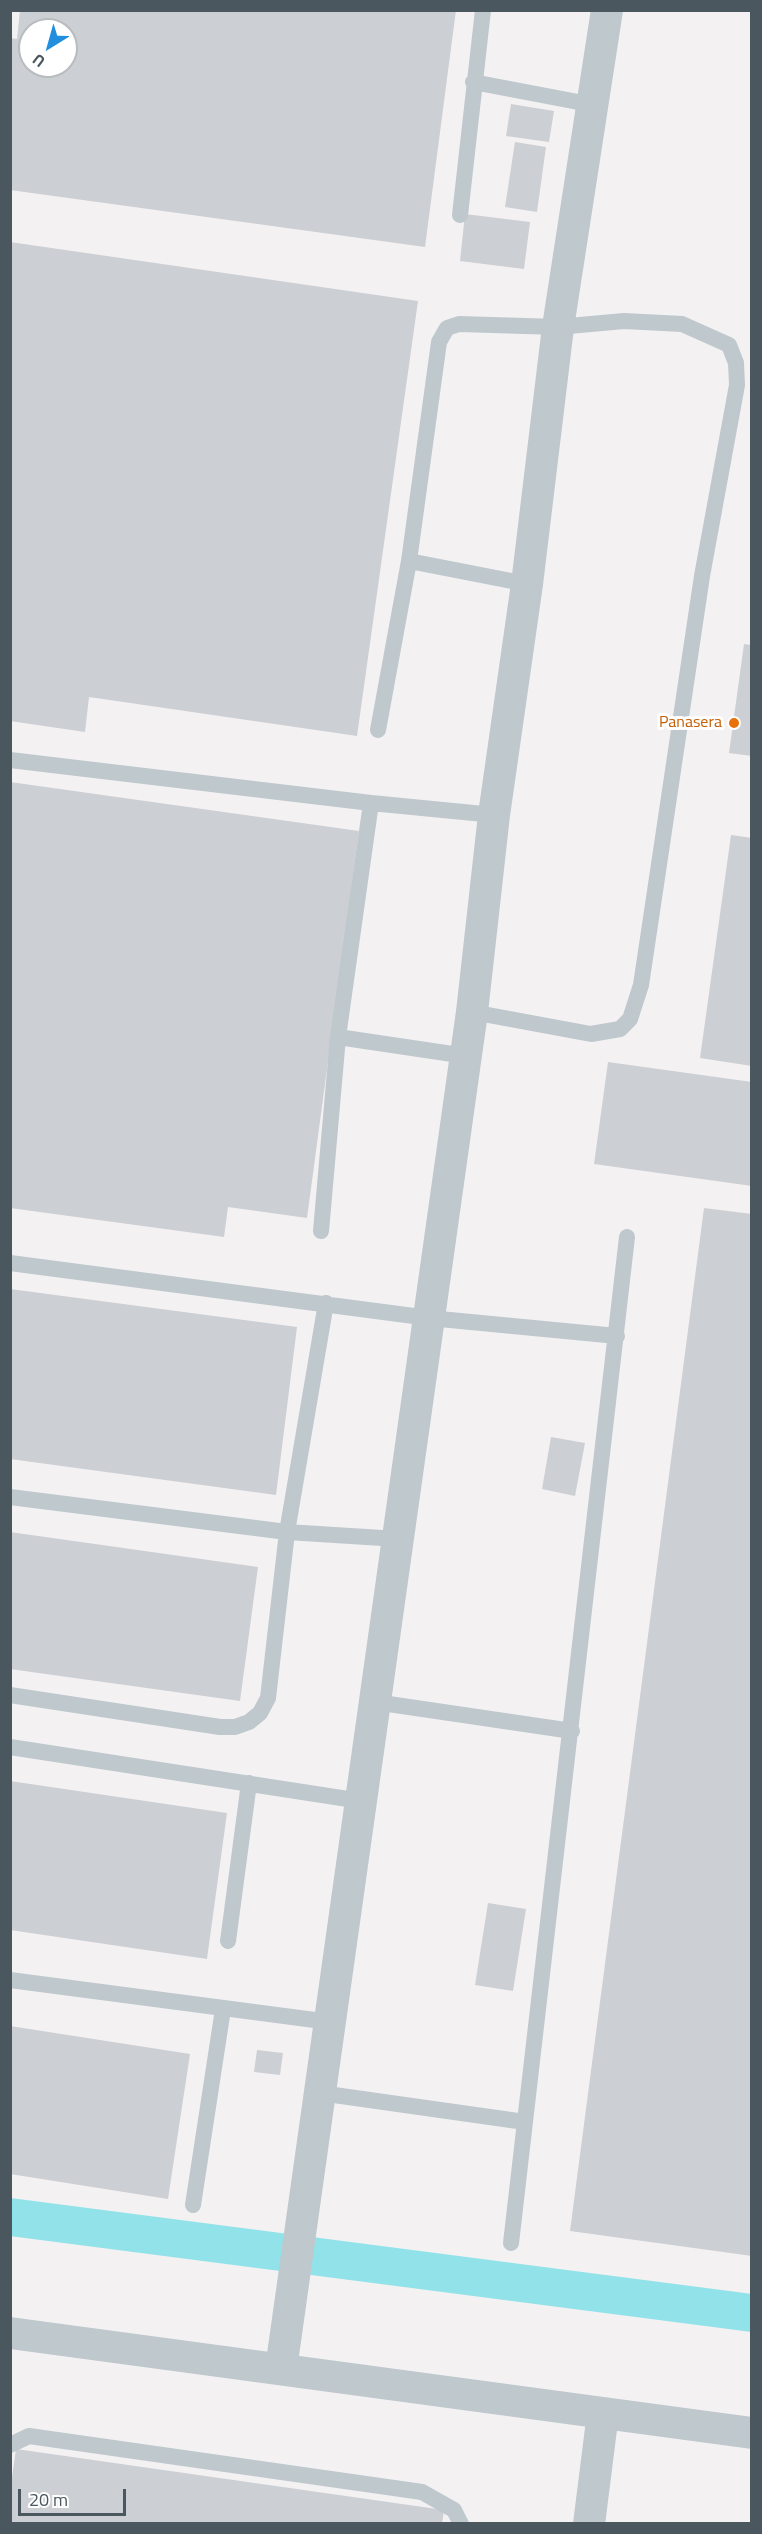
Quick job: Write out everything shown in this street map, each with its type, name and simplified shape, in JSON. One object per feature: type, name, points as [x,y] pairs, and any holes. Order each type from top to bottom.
[{"type":"street","points":[[281,2369],[300,2220],[320,2093],[472,1012],[494,815],[527,584],[558,327],[608,10]]},
{"type":"street","points":[[10,2333],[752,2433]]},
{"type":"street","points":[[589,2523],[603,2413]]},
{"type":"lane","points":[[460,215],[473,82],[483,10]]},
{"type":"lane","points":[[473,82],[594,105]]},
{"type":"lane","points":[[378,730],[409,561],[438,342],[447,328],[459,324],[558,327],[624,321],[682,324],[729,345],[736,363],[736,385],[702,576],[642,985],[630,1019],[620,1029],[591,1034],[472,1012]]},
{"type":"lane","points":[[409,561],[527,584]]},
{"type":"lane","points":[[10,760],[370,804],[494,815]]},
{"type":"lane","points":[[321,1231],[338,1037],[370,804]]},
{"type":"lane","points":[[338,1037],[466,1056]]},
{"type":"lane","points":[[511,2243],[572,1731],[627,1237]]},
{"type":"lane","points":[[10,1263],[429,1318],[617,1336]]},
{"type":"lane","points":[[10,1695],[220,1727],[235,1727],[249,1722],[260,1713],[268,1698],[287,1532],[327,1303]]},
{"type":"lane","points":[[10,1497],[287,1532],[398,1539]]},
{"type":"lane","points":[[375,1702],[572,1731]]},
{"type":"lane","points":[[10,1747],[361,1801]]},
{"type":"lane","points":[[228,1941],[249,1784]]},
{"type":"lane","points":[[10,1980],[330,2022]]},
{"type":"lane","points":[[193,2205],[223,2009]]},
{"type":"lane","points":[[320,2093],[525,2122]]},
{"type":"lane","points":[[10,2445],[29,2436],[422,2492],[454,2510],[461,2523]]},
{"type":"building","points":[[20,10],[456,10],[425,247],[10,190],[10,38],[17,39],[18,29],[18,78],[78,78],[78,18],[19,18]]},
{"type":"building","points":[[511,104],[554,111],[549,142],[506,136]]},
{"type":"building","points":[[515,142],[546,147],[537,212],[505,207]]},
{"type":"building","points":[[465,214],[530,222],[524,269],[460,261]]},
{"type":"building","points":[[10,242],[418,301],[357,736],[89,697],[85,732],[10,721]]},
{"type":"building","points":[[744,644],[752,645],[752,756],[729,753]]},
{"type":"building","points":[[10,782],[359,831],[307,1218],[228,1207],[224,1237],[10,1208]]},
{"type":"building","points":[[731,835],[752,838],[752,1066],[700,1058]]},
{"type":"building","points":[[608,1062],[752,1082],[752,1186],[594,1164]]},
{"type":"building","points":[[704,1208],[752,1214],[752,2256],[570,2231]]},
{"type":"building","points":[[10,1289],[297,1327],[276,1495],[10,1459]]},
{"type":"building","points":[[551,1437],[585,1443],[575,1496],[542,1489]]},
{"type":"building","points":[[10,1532],[258,1567],[240,1701],[10,1669]]},
{"type":"building","points":[[10,1781],[227,1813],[207,1959],[10,1930]]},
{"type":"building","points":[[488,1903],[526,1909],[513,1991],[475,1985]]},
{"type":"building","points":[[10,2026],[190,2054],[168,2199],[10,2174]]},
{"type":"building","points":[[257,2050],[283,2053],[280,2075],[254,2072]]},
{"type":"building","points":[[16,2449],[444,2510],[442,2524],[10,2524],[10,2492]]},
{"type":"waterway","points":[[10,2217],[752,2313]]},
{"type":"place","name":"Panasera","points":[[734,723]]}]
